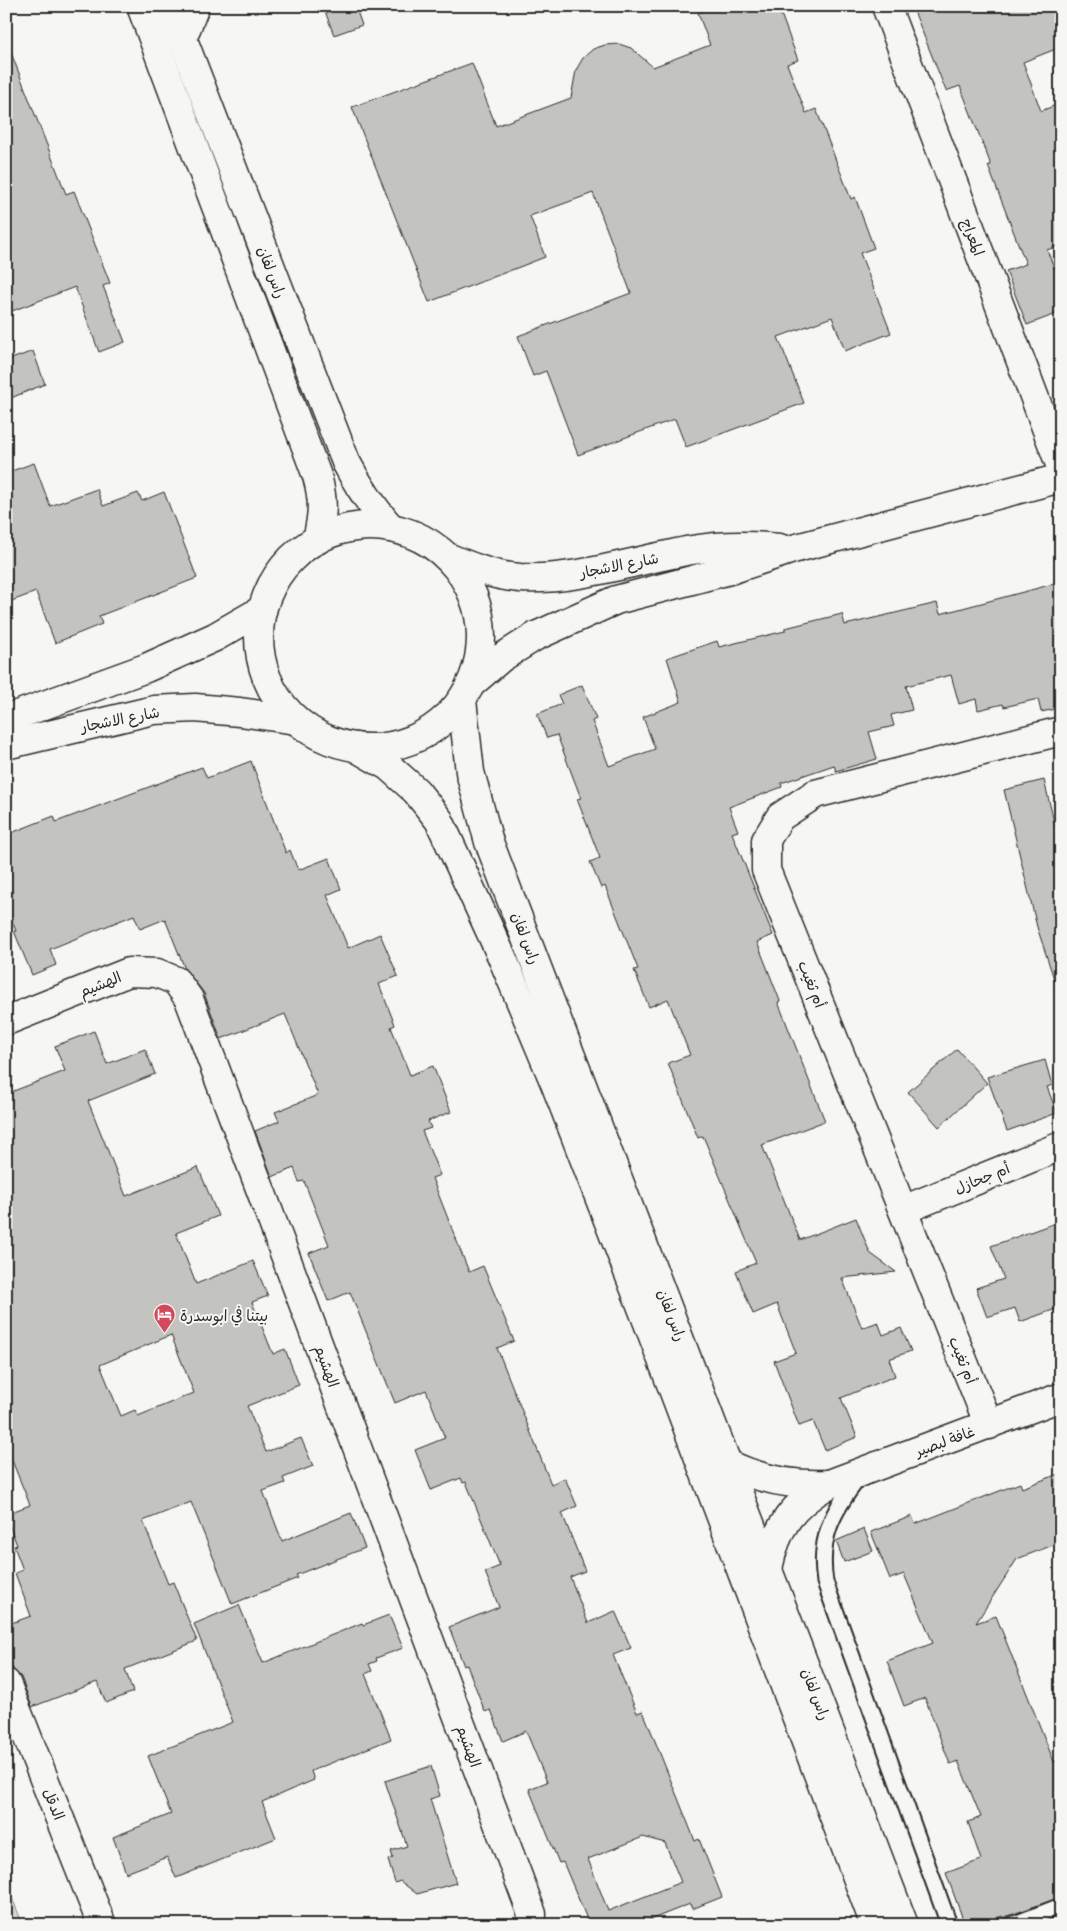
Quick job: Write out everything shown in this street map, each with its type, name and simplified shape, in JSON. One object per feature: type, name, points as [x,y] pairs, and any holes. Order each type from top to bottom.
[{"type":"street","name":"راس لفان","points":[[141,6],[318,476],[323,513],[317,540]]},
{"type":"street","name":"راس لفان","points":[[170,6],[346,462],[358,486],[372,507],[391,528]]},
{"type":"street","points":[[182,39],[195,6]]},
{"type":"street","name":"المعراج","points":[[886,6],[1061,467]]},
{"type":"street","name":"شارع الاشجار","points":[[355,747],[380,748],[404,743],[426,733],[440,723],[467,691],[501,658],[536,636],[594,609],[645,591],[730,570],[792,549],[1061,478]]},
{"type":"street","points":[[355,747],[334,742],[320,736],[296,720],[279,702],[265,673],[261,658],[259,634],[262,610],[268,593],[277,577],[302,550],[317,540],[340,530],[366,526],[391,528],[411,534],[431,544],[447,557],[468,584],[480,616],[481,650],[467,691]]},
{"type":"street","name":"شارع الاشجار","points":[[447,557],[470,567],[494,574],[519,578],[543,578],[591,571],[694,550],[726,546],[792,549]]},
{"type":"street","points":[[6,719],[146,668],[215,637],[262,610]]},
{"type":"street","name":"راس لفان","points":[[467,691],[470,772],[489,842],[730,1466],[904,1925]]},
{"type":"street","name":"شارع الاشجار","points":[[6,745],[154,710],[195,708],[296,720]]},
{"type":"street","name":"أم ثغيب","points":[[989,1425],[766,870],[766,840],[780,817],[814,794],[1061,731]]},
{"type":"street","name":"راس لفان","points":[[355,747],[388,766],[416,790],[439,820],[502,957],[554,1080],[652,1332],[875,1925]]},
{"type":"street","name":"الهشيم","points":[[6,1021],[129,972],[156,973],[176,981],[189,999],[532,1914],[531,1925]]},
{"type":"street","name":"أم جحازل","points":[[903,1210],[1061,1146]]},
{"type":"street","name":"غافة لبصير","points":[[768,1569],[772,1547],[781,1527],[799,1504],[810,1495],[829,1484],[1061,1397]]},
{"type":"street","name":"غافة لبصير","points":[[730,1466],[748,1474],[788,1484],[829,1484]]},
{"type":"street","name":"الدقل","points":[[6,1683],[102,1925]]},
{"type":"lane","points":[[864,1471],[852,1486],[829,1526],[822,1562],[825,1582],[950,1925]]},
{"type":"lane","points":[[1012,1925],[1061,1906]]},
{"type":"shaded area","points":[[6,1883],[23,1925],[6,1925]]},
{"type":"building","points":[[323,6],[355,6],[362,25],[334,35]]},
{"type":"building","points":[[717,6],[778,6],[798,60],[787,64],[806,113],[816,109],[851,199],[855,197],[874,248],[860,253],[891,333],[845,351],[832,317],[778,337],[804,403],[686,447],[675,419],[578,455],[546,371],[533,376],[518,336],[631,293],[593,193],[530,216],[545,257],[429,302],[352,107],[472,63],[496,126],[571,98],[576,70],[583,58],[593,49],[605,45],[619,44],[631,48],[653,67],[710,45],[698,13]]},
{"type":"building","points":[[912,6],[1061,6],[1061,47],[1023,62],[1041,111],[1061,103],[1061,245],[1047,250],[1061,285],[1061,312],[1027,325],[1006,271],[1026,264],[988,166],[991,165],[960,86],[946,91]]},
{"type":"building","points":[[6,45],[8,45],[66,194],[74,191],[110,283],[103,286],[125,342],[99,352],[75,287],[12,311],[6,298]]},
{"type":"building","points":[[33,351],[45,384],[6,400],[6,361]]},
{"type":"building","points":[[34,463],[50,506],[97,489],[103,506],[138,493],[142,501],[164,492],[197,578],[99,616],[102,624],[55,643],[36,592],[6,603],[6,473]]},
{"type":"building","points":[[1061,582],[1061,708],[1041,712],[1038,699],[1004,707],[1003,704],[978,710],[976,699],[959,704],[951,675],[906,686],[912,710],[891,715],[894,726],[869,732],[877,759],[836,771],[834,765],[781,783],[782,787],[729,807],[738,831],[732,833],[773,935],[757,942],[780,1001],[778,1002],[825,1121],[762,1145],[800,1240],[856,1218],[870,1253],[896,1272],[842,1278],[862,1328],[878,1322],[883,1335],[901,1328],[911,1351],[889,1359],[895,1376],[841,1398],[857,1437],[825,1450],[813,1421],[799,1426],[774,1361],[796,1353],[777,1304],[753,1314],[736,1271],[756,1263],[703,1136],[698,1138],[668,1063],[690,1055],[668,999],[649,1007],[634,970],[638,969],[605,886],[601,888],[590,862],[600,858],[577,799],[581,798],[557,735],[547,738],[537,714],[562,704],[558,695],[582,685],[596,719],[592,721],[609,766],[655,749],[643,717],[681,702],[667,658],[717,641],[719,647],[785,631],[785,628],[842,614],[845,625],[937,603],[940,614]]},
{"type":"building","points":[[251,761],[286,853],[290,850],[298,870],[329,858],[341,889],[327,895],[348,948],[380,934],[398,976],[379,984],[395,1025],[391,1027],[410,1075],[433,1066],[451,1112],[428,1121],[431,1128],[422,1131],[440,1175],[432,1178],[469,1272],[483,1266],[514,1341],[497,1348],[551,1484],[565,1478],[577,1506],[562,1513],[585,1571],[570,1577],[588,1623],[615,1611],[631,1648],[613,1655],[637,1713],[643,1711],[695,1841],[699,1839],[722,1897],[692,1909],[690,1904],[637,1925],[576,1925],[587,1919],[563,1862],[559,1863],[529,1789],[547,1782],[526,1731],[503,1741],[491,1710],[485,1712],[467,1665],[464,1666],[449,1627],[499,1607],[485,1572],[500,1566],[466,1482],[463,1483],[461,1478],[431,1490],[415,1450],[445,1438],[426,1390],[395,1403],[350,1292],[328,1301],[309,1253],[329,1245],[304,1181],[299,1182],[294,1168],[272,1177],[255,1131],[279,1121],[275,1112],[318,1095],[285,1014],[221,1039],[204,993],[185,969],[165,919],[140,929],[134,915],[50,949],[56,965],[32,975],[14,931],[16,931],[6,905],[6,835],[54,816],[56,822],[202,767],[207,778]],"holes":[[[643,1837],[665,1843],[681,1882],[608,1911],[588,1859]]]},
{"type":"building","points":[[1044,780],[1056,830],[1061,829],[1061,985],[1056,985],[1037,927],[1004,790]]},
{"type":"building","points":[[94,1031],[107,1064],[145,1049],[155,1074],[88,1101],[126,1196],[198,1167],[218,1216],[176,1233],[196,1284],[253,1261],[268,1296],[252,1302],[273,1354],[285,1349],[299,1385],[247,1406],[266,1452],[301,1438],[313,1466],[283,1478],[285,1483],[263,1491],[282,1541],[351,1513],[365,1548],[296,1575],[298,1578],[232,1604],[191,1502],[143,1521],[168,1584],[173,1582],[197,1641],[125,1669],[133,1692],[106,1703],[97,1682],[32,1707],[21,1677],[13,1669],[6,1653],[6,1625],[31,1616],[15,1573],[23,1570],[14,1546],[17,1545],[6,1517],[6,1514],[30,1505],[11,1458],[6,1460],[6,1094],[65,1071],[55,1046]],"holes":[[[171,1335],[194,1393],[138,1416],[135,1410],[121,1416],[100,1365]]]},
{"type":"building","points":[[957,1049],[987,1083],[939,1127],[908,1092]]},
{"type":"building","points":[[1045,1060],[1052,1085],[1047,1087],[1057,1113],[1007,1131],[987,1077]]},
{"type":"building","points":[[1061,1221],[1061,1307],[1020,1322],[1015,1308],[987,1317],[976,1288],[1004,1279],[991,1246]]},
{"type":"building","points":[[1061,1473],[1061,1542],[1017,1559],[976,1623],[996,1616],[1054,1762],[1061,1759],[1061,1897],[978,1925],[965,1925],[946,1873],[981,1860],[968,1822],[981,1817],[958,1761],[950,1764],[925,1698],[904,1706],[887,1661],[933,1643],[904,1574],[890,1579],[871,1532],[912,1516],[915,1524],[1020,1483],[1022,1488]]},
{"type":"building","points":[[864,1529],[873,1551],[844,1562],[836,1541]]},
{"type":"building","points":[[239,1605],[263,1663],[362,1623],[363,1625],[389,1615],[403,1648],[376,1658],[377,1661],[369,1664],[372,1671],[365,1674],[391,1739],[311,1771],[314,1780],[262,1802],[276,1838],[176,1878],[167,1857],[126,1873],[113,1837],[171,1814],[148,1756],[233,1722],[194,1624]]},
{"type":"building","points":[[431,1766],[440,1796],[430,1799],[456,1883],[417,1894],[400,1881],[395,1883],[388,1860],[393,1858],[391,1851],[407,1846],[385,1781]]},
{"type":"place","name":"بيتنا في ابوسدرة","points":[[164,1334]]}]
